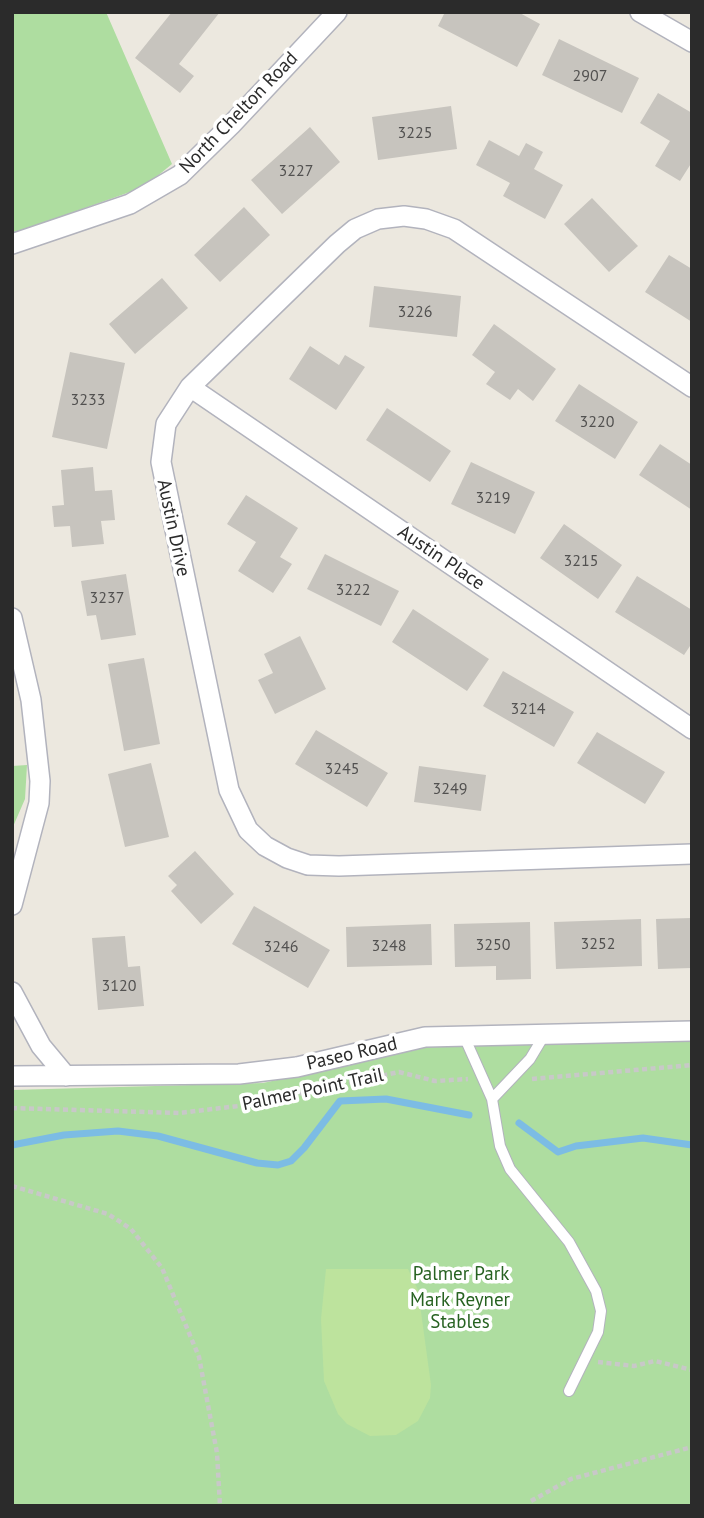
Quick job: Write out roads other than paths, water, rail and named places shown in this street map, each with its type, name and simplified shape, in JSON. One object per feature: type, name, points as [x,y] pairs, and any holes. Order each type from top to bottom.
[{"type":"street","name":"North Chelton Road","points":[[12,244],[130,204],[180,175],[337,12]]},
{"type":"street","points":[[640,12],[692,42]]},
{"type":"street","name":"Austin Drive","points":[[692,387],[473,239],[426,219],[404,216],[378,219],[355,229],[337,244],[190,387],[166,424],[161,461],[229,790],[248,830],[276,852],[309,865],[692,854]]},
{"type":"street","name":"Austin Place","points":[[190,387],[692,729]]},
{"type":"street","points":[[12,618],[30,701],[40,781],[38,803],[12,905]]},
{"type":"street","points":[[12,992],[41,1046],[66,1076]]},
{"type":"street","name":"Paseo Road","points":[[12,1076],[239,1074],[298,1067],[425,1037],[546,1032],[692,1031]]},
{"type":"lane","points":[[492,1099],[530,1059],[546,1032]]},
{"type":"lane","points":[[463,1034],[480,1078],[492,1099],[500,1146],[510,1168],[569,1242],[596,1291],[601,1311],[598,1332],[569,1391]]},
{"type":"waterway","points":[[12,1145],[64,1135],[118,1131],[158,1136],[257,1163],[278,1165],[291,1161],[304,1148],[340,1101],[386,1099],[469,1115]]},
{"type":"waterway","points":[[519,1123],[558,1152],[576,1146],[643,1138],[692,1145]]},
{"type":"park label","name":"Palmer Park","points":[[461,1275]]},
{"type":"park label","name":"Mark Reyner Stables","points":[[460,1312]]}]
